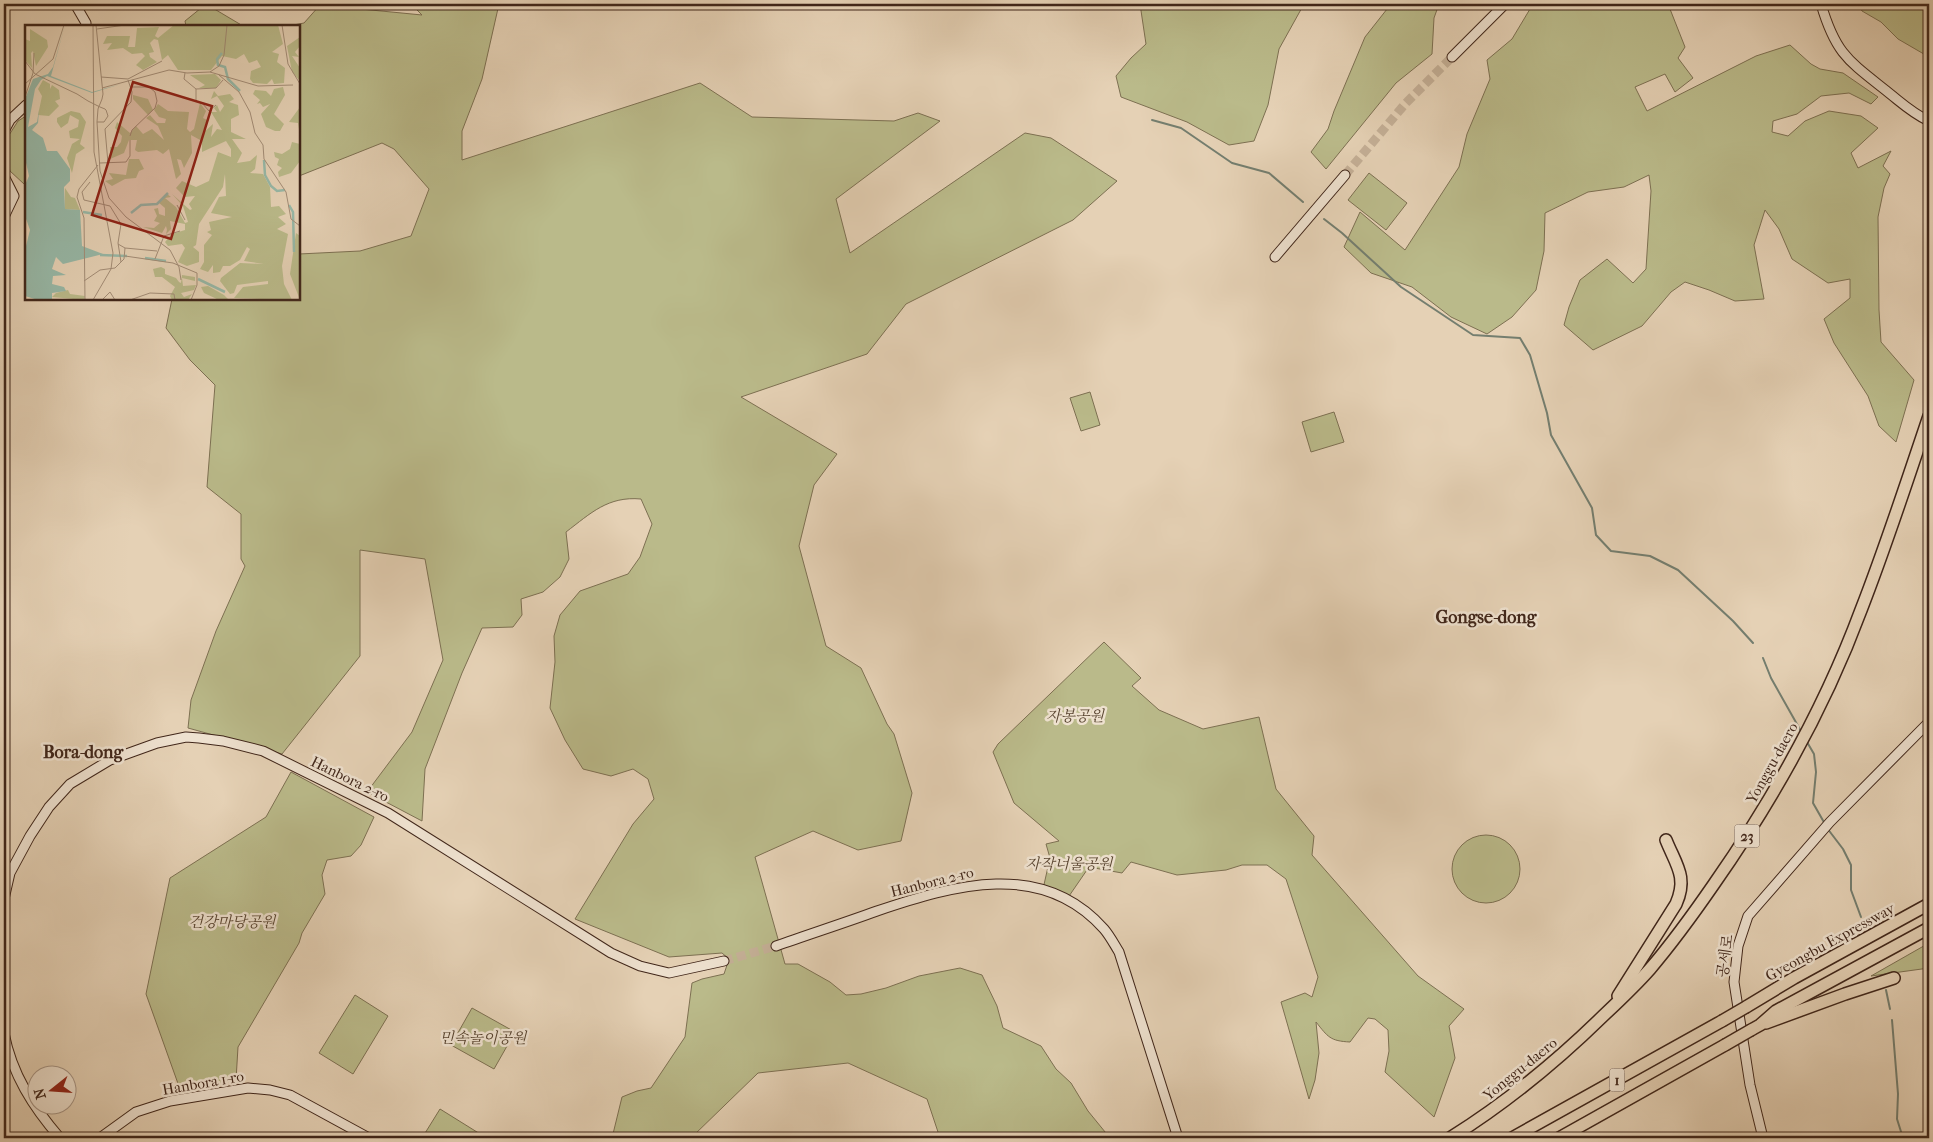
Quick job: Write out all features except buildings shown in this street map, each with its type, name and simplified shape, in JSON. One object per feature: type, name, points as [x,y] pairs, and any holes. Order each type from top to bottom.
[{"type":"highway","name":"Yonggu-daero","points":[[1450,1138],[1476,1122],[1541,1074],[1651,968],[1698,907],[1748,834],[1787,769],[1826,692],[1861,611],[1929,416]]},
{"type":"highway","points":[[1608,1011],[1676,904],[1682,891],[1681,874],[1666,840]]},
{"type":"highway","name":"Gyeongbu Expressway","points":[[1512,1138],[1722,1021],[1794,978],[1929,904]]},
{"type":"highway","name":"1","points":[[1559,1138],[1755,1028],[1776,1011],[1929,928]]},
{"type":"highway","points":[[1755,1028],[1876,984],[1894,981]]},
{"type":"street","points":[[75,4],[86,25]]},
{"type":"street","points":[[1452,57],[1506,4]]},
{"type":"street","points":[[1821,4],[1835,42],[1848,60],[1908,110],[1929,121]]},
{"type":"street","points":[[4,131],[10,120],[25,106]]},
{"type":"street","points":[[1275,257],[1345,175]]},
{"type":"street","points":[[4,176],[14,196],[4,217]]},
{"type":"street","name":"공세로","points":[[1763,1138],[1750,1086],[1734,982],[1738,946],[1748,916],[1830,822],[1929,722]]},
{"type":"street","name":"Hanbora 2-ro","points":[[4,899],[10,873],[30,836],[49,808],[70,784],[110,760],[132,752],[186,737],[199,738],[223,741],[263,752],[388,813],[611,953],[640,966],[669,973],[724,961]]},
{"type":"street","name":"Hanbora 2-ro","points":[[776,946],[922,896],[963,886],[988,883],[1017,885],[1043,889],[1067,898],[1088,913],[1106,930],[1119,952],[1178,1138]]},
{"type":"street","points":[[4,1033],[10,1058],[22,1086],[36,1109],[60,1138]]},
{"type":"street","name":"Hanbora 1-ro","points":[[100,1138],[136,1112],[161,1104],[216,1092],[248,1088],[270,1090],[290,1095],[369,1138]]},
{"type":"green space","points":[[206,4],[241,25],[186,25],[185,21]]},
{"type":"green space","points":[[411,4],[499,4],[482,79],[462,131],[462,160],[700,83],[752,117],[894,121],[918,113],[940,121],[836,199],[850,253],[1025,133],[1051,138],[1117,181],[1073,220],[906,304],[867,354],[741,397],[837,454],[814,485],[799,546],[826,646],[861,668],[887,724],[894,734],[912,793],[901,841],[858,850],[813,831],[755,857],[785,964],[798,964],[830,982],[846,995],[861,994],[886,988],[919,976],[960,968],[982,975],[997,1006],[1003,1028],[1041,1046],[1056,1069],[1071,1083],[1088,1111],[1110,1138],[940,1138],[927,1099],[848,1063],[758,1073],[693,1136],[694,1138],[612,1138],[622,1097],[651,1088],[685,1037],[692,983],[724,974],[729,959],[722,953],[669,957],[575,919],[633,824],[654,799],[648,779],[633,769],[611,776],[583,769],[565,740],[550,708],[555,662],[554,636],[560,615],[580,591],[628,574],[640,557],[652,524],[641,499],[619,500],[609,503],[592,512],[566,532],[569,559],[560,577],[543,592],[521,599],[522,615],[513,627],[482,628],[462,673],[425,769],[422,821],[367,792],[412,732],[443,660],[425,559],[360,550],[360,656],[282,754],[188,728],[191,700],[216,631],[245,566],[241,559],[241,514],[207,487],[215,385],[190,360],[166,328],[172,300],[300,300],[300,254],[360,251],[411,236],[429,189],[394,149],[382,143],[300,176],[300,25],[293,25],[304,23],[320,5],[422,15]]},
{"type":"green space","points":[[1140,4],[1304,4],[1279,49],[1268,105],[1254,141],[1229,145],[1187,122],[1121,97],[1116,76],[1146,44]]},
{"type":"green space","points":[[1391,4],[1439,4],[1434,18],[1432,54],[1396,83],[1326,169],[1311,152],[1328,129],[1365,37]]},
{"type":"green space","points":[[1533,4],[1668,4],[1685,47],[1678,58],[1693,78],[1675,92],[1665,74],[1635,87],[1647,111],[1756,56],[1790,45],[1811,64],[1820,69],[1843,73],[1878,97],[1871,104],[1849,93],[1821,96],[1797,114],[1773,121],[1772,132],[1788,136],[1805,121],[1829,111],[1861,116],[1878,128],[1851,153],[1858,168],[1891,151],[1883,166],[1890,174],[1884,188],[1878,217],[1881,342],[1914,380],[1896,442],[1879,426],[1868,396],[1834,343],[1824,319],[1850,298],[1850,279],[1828,283],[1792,259],[1779,229],[1765,210],[1754,245],[1764,299],[1735,301],[1685,282],[1671,292],[1642,326],[1593,350],[1564,325],[1569,307],[1580,280],[1607,259],[1633,283],[1646,269],[1651,191],[1649,175],[1624,187],[1588,192],[1545,213],[1544,251],[1536,290],[1512,317],[1487,334],[1451,317],[1412,287],[1371,273],[1344,247],[1360,212],[1405,250],[1459,167],[1467,134],[1490,79],[1487,60],[1512,39]]},
{"type":"green space","points":[[1858,4],[1929,4],[1929,57],[1898,39],[1881,22],[1862,11]]},
{"type":"green space","points":[[25,117],[25,184],[10,171],[4,151],[4,143],[18,121]]},
{"type":"green space","points":[[1369,173],[1407,203],[1386,230],[1348,200]]},
{"type":"green space","points":[[1090,392],[1100,425],[1081,431],[1070,398]]},
{"type":"green space","points":[[1334,412],[1344,442],[1311,452],[1302,422]]},
{"type":"green space","points":[[1104,642],[1141,678],[1132,686],[1159,710],[1203,729],[1259,717],[1276,789],[1314,836],[1312,855],[1418,976],[1464,1009],[1449,1026],[1455,1058],[1434,1117],[1385,1072],[1389,1051],[1388,1030],[1375,1019],[1368,1018],[1350,1042],[1338,1041],[1330,1037],[1316,1022],[1319,1053],[1315,1080],[1309,1099],[1281,1002],[1305,993],[1312,997],[1318,977],[1286,879],[1267,865],[1242,865],[1226,870],[1177,875],[1131,862],[1122,873],[1089,867],[1067,899],[1043,889],[1050,858],[1046,844],[1059,841],[1014,803],[993,752],[998,744]]},
{"type":"green space","name":"건강마당공원","points":[[291,772],[374,817],[361,845],[351,856],[327,860],[322,875],[325,894],[302,933],[299,943],[238,1047],[236,1080],[181,1092],[146,994],[170,878],[266,817]]},
{"type":"green space","points":[[1486,835],[1499,838],[1510,845],[1517,856],[1520,869],[1517,882],[1510,893],[1499,900],[1486,903],[1473,900],[1462,893],[1455,882],[1452,869],[1455,856],[1462,845],[1473,838]]},
{"type":"green space","points":[[1929,943],[1929,968],[1871,976]]},
{"type":"green space","points":[[355,995],[388,1016],[353,1074],[319,1053]]},
{"type":"green space","name":"민속놀이공원","points":[[472,1008],[515,1032],[494,1069],[451,1045]]},
{"type":"green space","points":[[440,1109],[485,1137],[422,1138]]},
{"type":"waterway","points":[[1152,120],[1181,128],[1232,163],[1269,173],[1303,202]]},
{"type":"waterway","points":[[1324,219],[1401,287],[1473,335],[1520,338],[1530,355],[1547,413],[1551,435],[1592,508],[1596,535],[1611,551],[1650,556],[1678,570],[1733,621],[1753,643]]},
{"type":"waterway","points":[[1763,658],[1771,678],[1802,733]]},
{"type":"waterway","points":[[1807,742],[1814,754],[1816,772],[1813,803],[1825,824]]},
{"type":"waterway","points":[[1827,828],[1843,849],[1851,865],[1851,890],[1861,917]]},
{"type":"waterway","points":[[1886,990],[1890,1009]]},
{"type":"waterway","points":[[1892,1020],[1898,1094],[1897,1119],[1903,1138]]},
{"type":"tunnel","points":[[1345,175],[1405,104],[1452,57]]},
{"type":"tunnel","points":[[724,961],[776,946]]},
{"type":"district","name":"Gongse-dong","points":[[1486,617]]},
{"type":"district","name":"Bora-dong","points":[[83,752]]},
{"type":"park label","name":"자봉공원","points":[[1075,716]]},
{"type":"park label","name":"자작너울공원","points":[[1069,864]]}]
